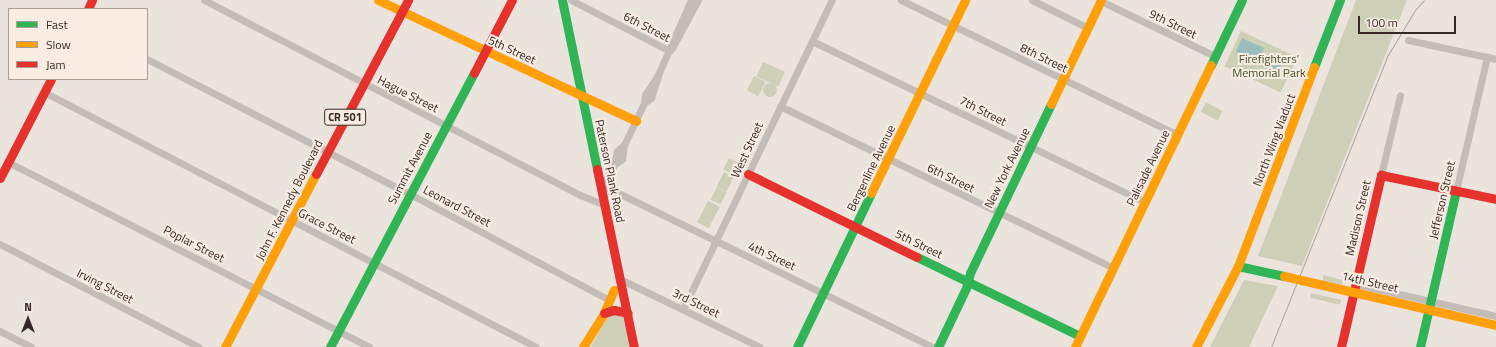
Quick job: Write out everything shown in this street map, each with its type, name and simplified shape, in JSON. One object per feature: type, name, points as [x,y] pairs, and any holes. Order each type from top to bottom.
[{"type":"street","name":"Hague Street","points":[[204,0],[363,84],[580,195],[605,205]]},
{"type":"street","name":"5th Street","points":[[378,0],[636,120]]},
{"type":"street","name":"John F. Kennedy Boulevard","points":[[224,347],[408,0]]},
{"type":"street","name":"Summit Avenue","points":[[330,347],[446,126],[484,50],[512,0]]},
{"type":"street","name":"Paterson Plank Road","points":[[562,0],[580,95],[602,185],[622,280],[634,347]]},
{"type":"street","name":"6th Street","points":[[571,0],[670,51]]},
{"type":"street","points":[[602,185],[614,165],[622,159],[624,145],[644,104],[651,98],[658,75],[670,51],[691,0]]},
{"type":"street","points":[[670,51],[679,38],[698,0]]},
{"type":"street","name":"West Street","points":[[683,309],[832,0]]},
{"type":"street","name":"8th Street","points":[[901,0],[1178,135]]},
{"type":"street","name":"Bergenline Avenue","points":[[797,347],[965,0]]},
{"type":"street","points":[[1032,0],[1088,28]]},
{"type":"street","name":"Palisade Avenue","points":[[1075,347],[1242,0]]},
{"type":"street","name":"New York Avenue","points":[[938,347],[998,214],[1101,1]]},
{"type":"street","name":"9th Street","points":[[1101,1],[1215,56]]},
{"type":"street","name":"North Wing Viaduct","points":[[1196,347],[1238,266],[1339,1]]},
{"type":"street","points":[[1408,40],[1496,59]]},
{"type":"street","name":"7th Street","points":[[812,41],[1145,202]]},
{"type":"street","name":"Jefferson Street","points":[[1420,347],[1487,57]]},
{"type":"street","name":"Leonard Street","points":[[148,61],[410,194],[606,298]]},
{"type":"street","points":[[0,178],[50,80]]},
{"type":"street","name":"Grace Street","points":[[44,92],[536,347]]},
{"type":"street","name":"Madison Street","points":[[1341,347],[1400,95]]},
{"type":"street","name":"6th Street","points":[[780,106],[998,214],[1113,268]]},
{"type":"street","name":"Poplar Street","points":[[8,162],[256,288],[368,347]]},
{"type":"street","name":"5th Street","points":[[748,174],[1080,336]]},
{"type":"street","points":[[1381,175],[1496,200]]},
{"type":"street","name":"4th Street","points":[[602,185],[932,347]]},
{"type":"street","name":"Irving Street","points":[[0,244],[199,347]]},
{"type":"street","name":"14th Street","points":[[1238,266],[1342,288],[1496,325]]},
{"type":"street","points":[[596,324],[595,319],[606,298],[622,280]]},
{"type":"street","name":"3rd Street","points":[[622,280],[760,347]]},
{"type":"street","name":"14th Street","points":[[1355,284],[1496,316]]},
{"type":"street","points":[[583,347],[604,313],[614,290]]},
{"type":"street","points":[[604,313],[614,310],[628,313]]},
{"type":"street","points":[[0,331],[31,347]]},
{"type":"green space","points":[[1356,0],[1407,0],[1302,266],[1258,256]]},
{"type":"green space","name":"Firefighters' Memorial Park","points":[[1241,31],[1297,57],[1281,93],[1225,66]]},
{"type":"green space","points":[[763,62],[785,72],[778,86],[756,77]]},
{"type":"green space","points":[[754,76],[766,82],[758,96],[747,90]]},
{"type":"green space","points":[[770,83],[775,85],[777,90],[775,95],[770,97],[765,95],[763,90],[765,85]]},
{"type":"green space","points":[[1206,102],[1223,111],[1218,121],[1201,112]]},
{"type":"green space","points":[[729,158],[741,164],[735,175],[723,170]]},
{"type":"green space","points":[[724,172],[734,177],[727,191],[717,186]]},
{"type":"green space","points":[[717,187],[727,192],[720,204],[711,199]]},
{"type":"green space","points":[[708,201],[720,207],[709,228],[697,222]]},
{"type":"green space","points":[[1323,275],[1343,280],[1342,286],[1323,282]]},
{"type":"green space","points":[[1244,280],[1278,286],[1249,347],[1210,347]]},
{"type":"green space","points":[[1311,293],[1341,300],[1340,305],[1310,298]]},
{"type":"green space","points":[[609,314],[620,315],[623,318],[631,347],[591,347]]},
{"type":"water","points":[[1242,38],[1264,48],[1258,61],[1247,61],[1236,51]]},
{"type":"water","points":[[1273,58],[1277,58],[1279,59],[1279,67],[1273,68],[1270,65],[1270,61]]},
{"type":"tram line","points":[[1271,347],[1388,55],[1415,10],[1424,0]]},
{"type":"traffic: fast","points":[[562,0],[597,169]]},
{"type":"traffic: fast","points":[[1211,65],[1242,0]]},
{"type":"traffic: fast","points":[[1314,67],[1340,0]]},
{"type":"traffic: fast","points":[[330,347],[474,73]]},
{"type":"traffic: fast","points":[[938,347],[966,288],[970,273],[1051,104]]},
{"type":"traffic: fast","points":[[1420,347],[1456,191]]},
{"type":"traffic: fast","points":[[797,347],[871,193]]},
{"type":"traffic: fast","points":[[917,257],[1080,336]]},
{"type":"traffic: fast","points":[[1238,266],[1284,276]]},
{"type":"traffic: slow","points":[[378,0],[636,121]]},
{"type":"traffic: slow","points":[[871,193],[965,0]]},
{"type":"traffic: slow","points":[[1051,104],[1101,0]]},
{"type":"traffic: slow","points":[[1075,347],[1211,65]]},
{"type":"traffic: slow","points":[[1196,347],[1238,266],[1314,67]]},
{"type":"traffic: slow","points":[[225,347],[316,174]]},
{"type":"traffic: slow","points":[[1284,276],[1496,325]]},
{"type":"traffic: slow","points":[[583,347],[604,313],[614,290]]},
{"type":"traffic: jam","points":[[88,8],[92,0]]},
{"type":"traffic: jam","points":[[316,174],[408,0]]},
{"type":"traffic: jam","points":[[474,73],[512,0]]},
{"type":"traffic: jam","points":[[0,178],[50,80]]},
{"type":"traffic: jam","points":[[597,169],[634,347]]},
{"type":"traffic: jam","points":[[748,174],[917,257]]},
{"type":"traffic: jam","points":[[1341,347],[1381,175],[1496,199]]},
{"type":"traffic: jam","points":[[604,313],[614,310],[628,313]]}]
